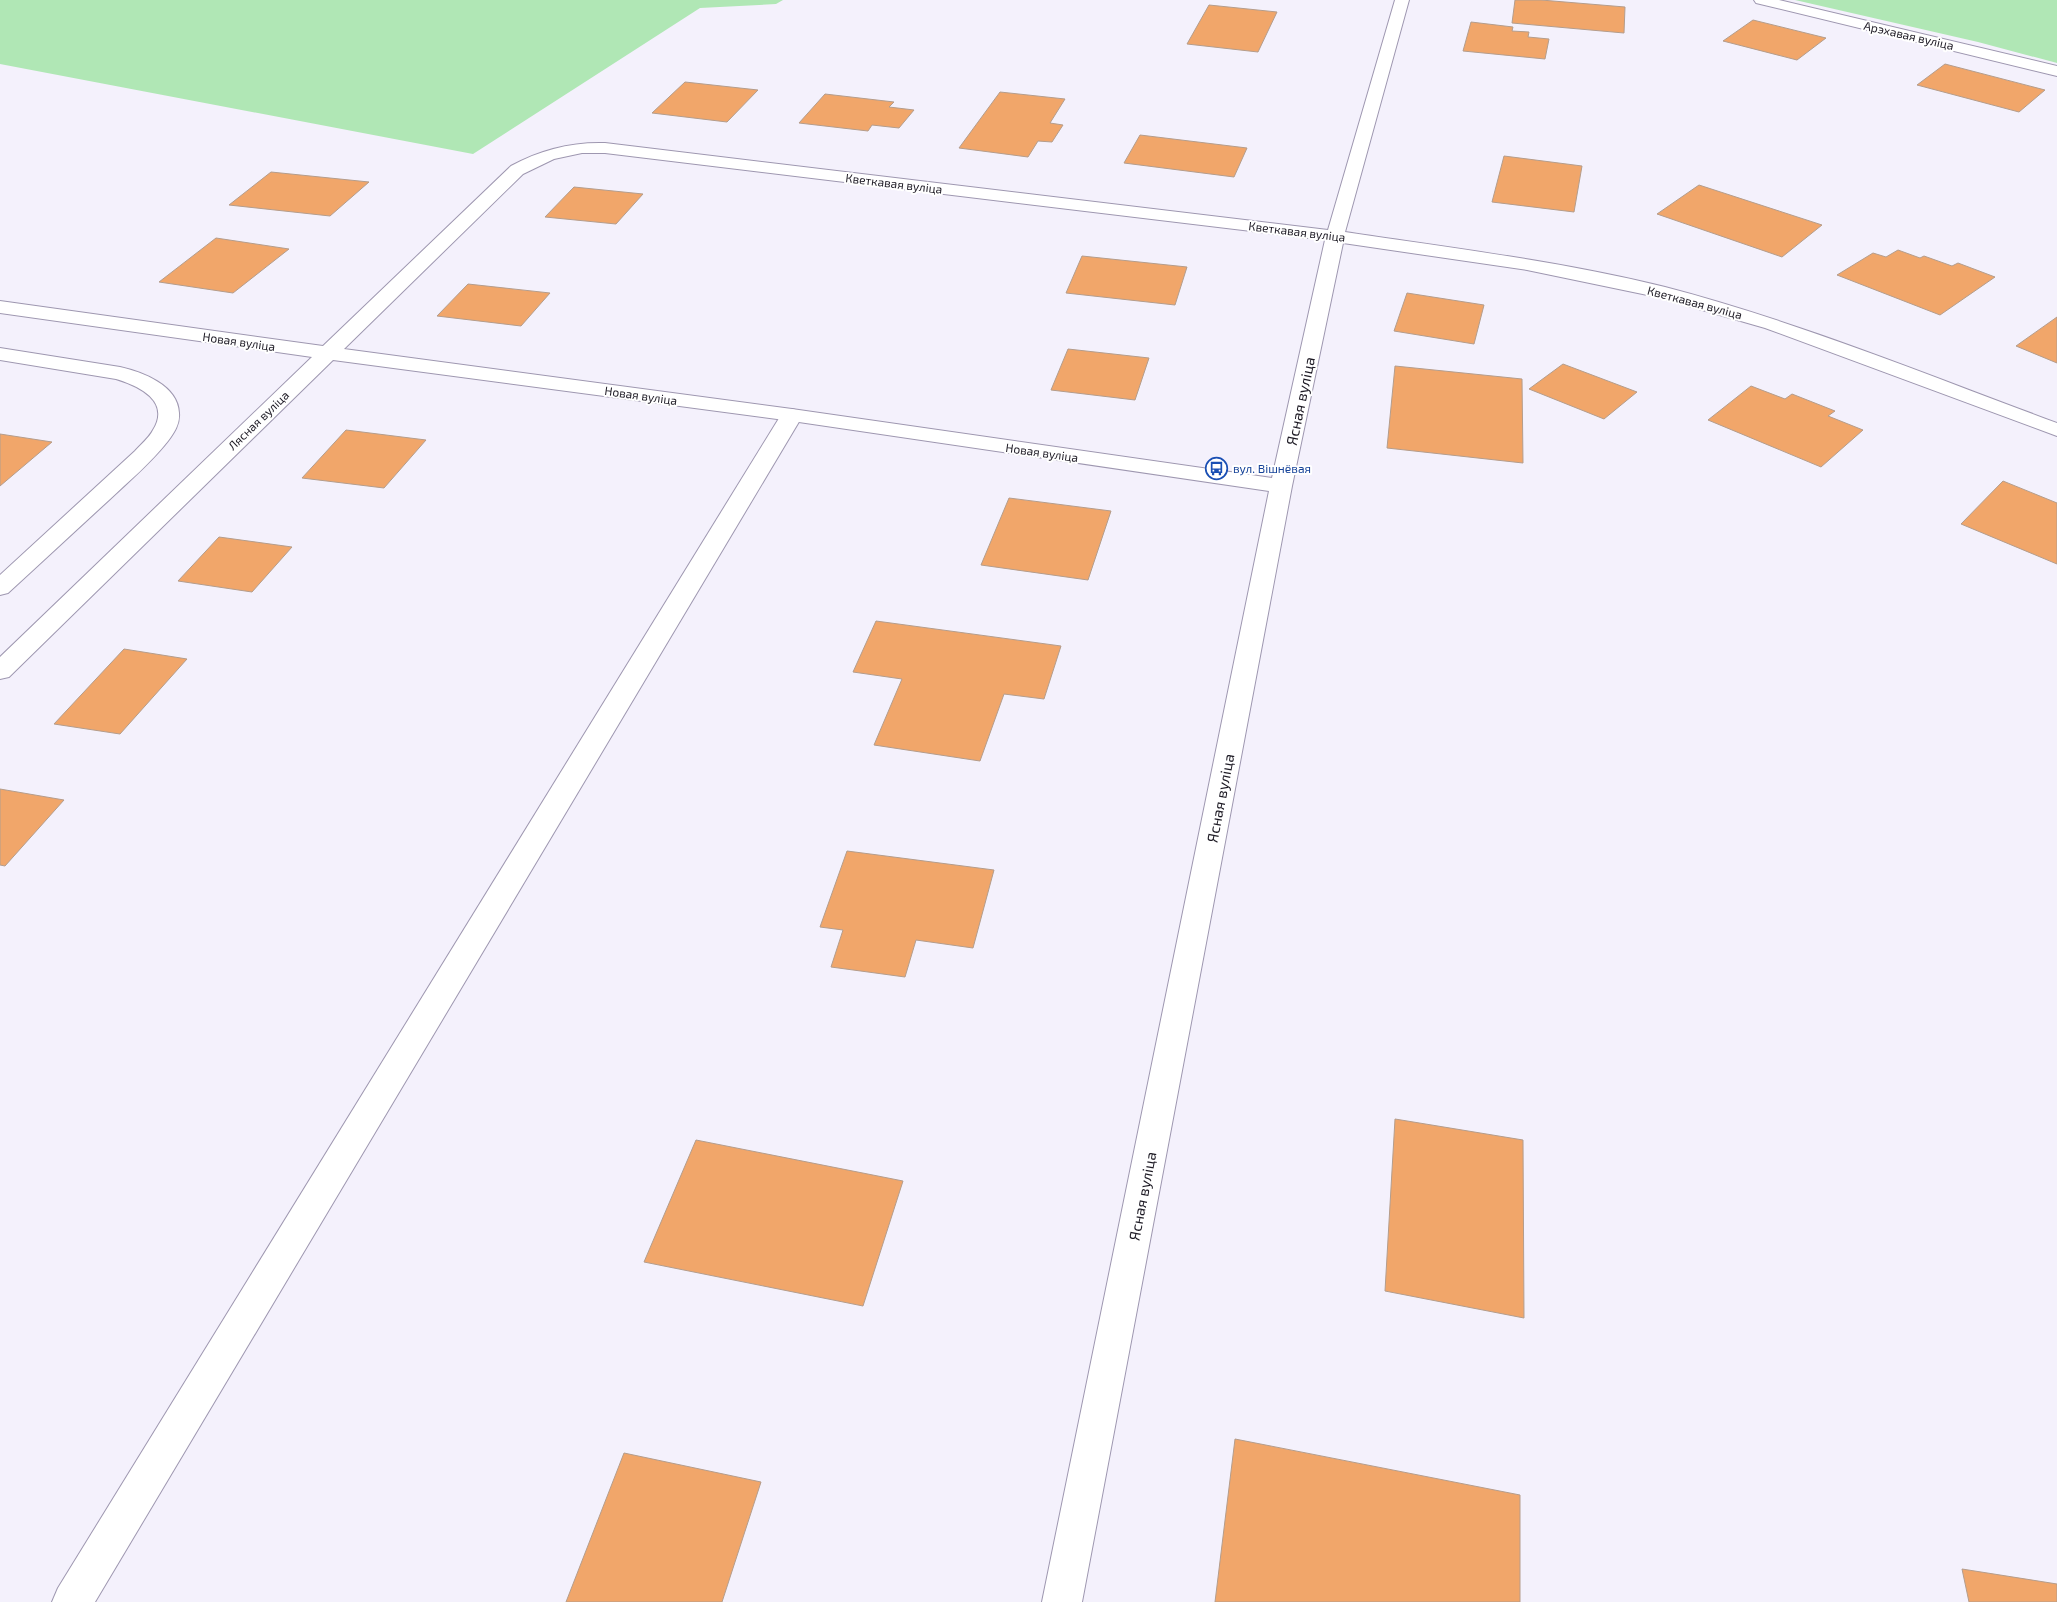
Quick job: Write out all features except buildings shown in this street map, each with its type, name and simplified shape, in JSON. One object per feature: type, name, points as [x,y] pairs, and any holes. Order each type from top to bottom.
[{"type":"street","name":"Ясная вуліца","points":[[1062,1602],[1281,486],[1336,236],[1402,0]]},
{"type":"street","name":"Арэхавая вуліца","points":[[1761,0],[2057,71]]},
{"type":"street","name":"Кветкавая вуліца","points":[[517,170],[530,162],[562,151],[605,148],[1336,236],[1527,264],[1632,285],[1720,308],[1823,342],[2057,430]]},
{"type":"street","name":"Лясная вуліца","points":[[0,671],[517,170]]},
{"type":"street","name":"Новая вуліца","points":[[0,307],[792,415],[1281,486]]},
{"type":"street","points":[[0,354],[120,373],[139,378],[154,387],[164,398],[168,410],[167,424],[143,456],[0,588]]},
{"type":"street","points":[[72,1602],[792,415]]},
{"type":"green space","points":[[0,0],[783,0],[776,4],[700,8],[473,154],[0,64]]},
{"type":"green space","points":[[1795,0],[2057,0],[2057,63],[1978,42]]},
{"type":"place","name":"вул. Вішнёвая","points":[[1217,468]]}]
